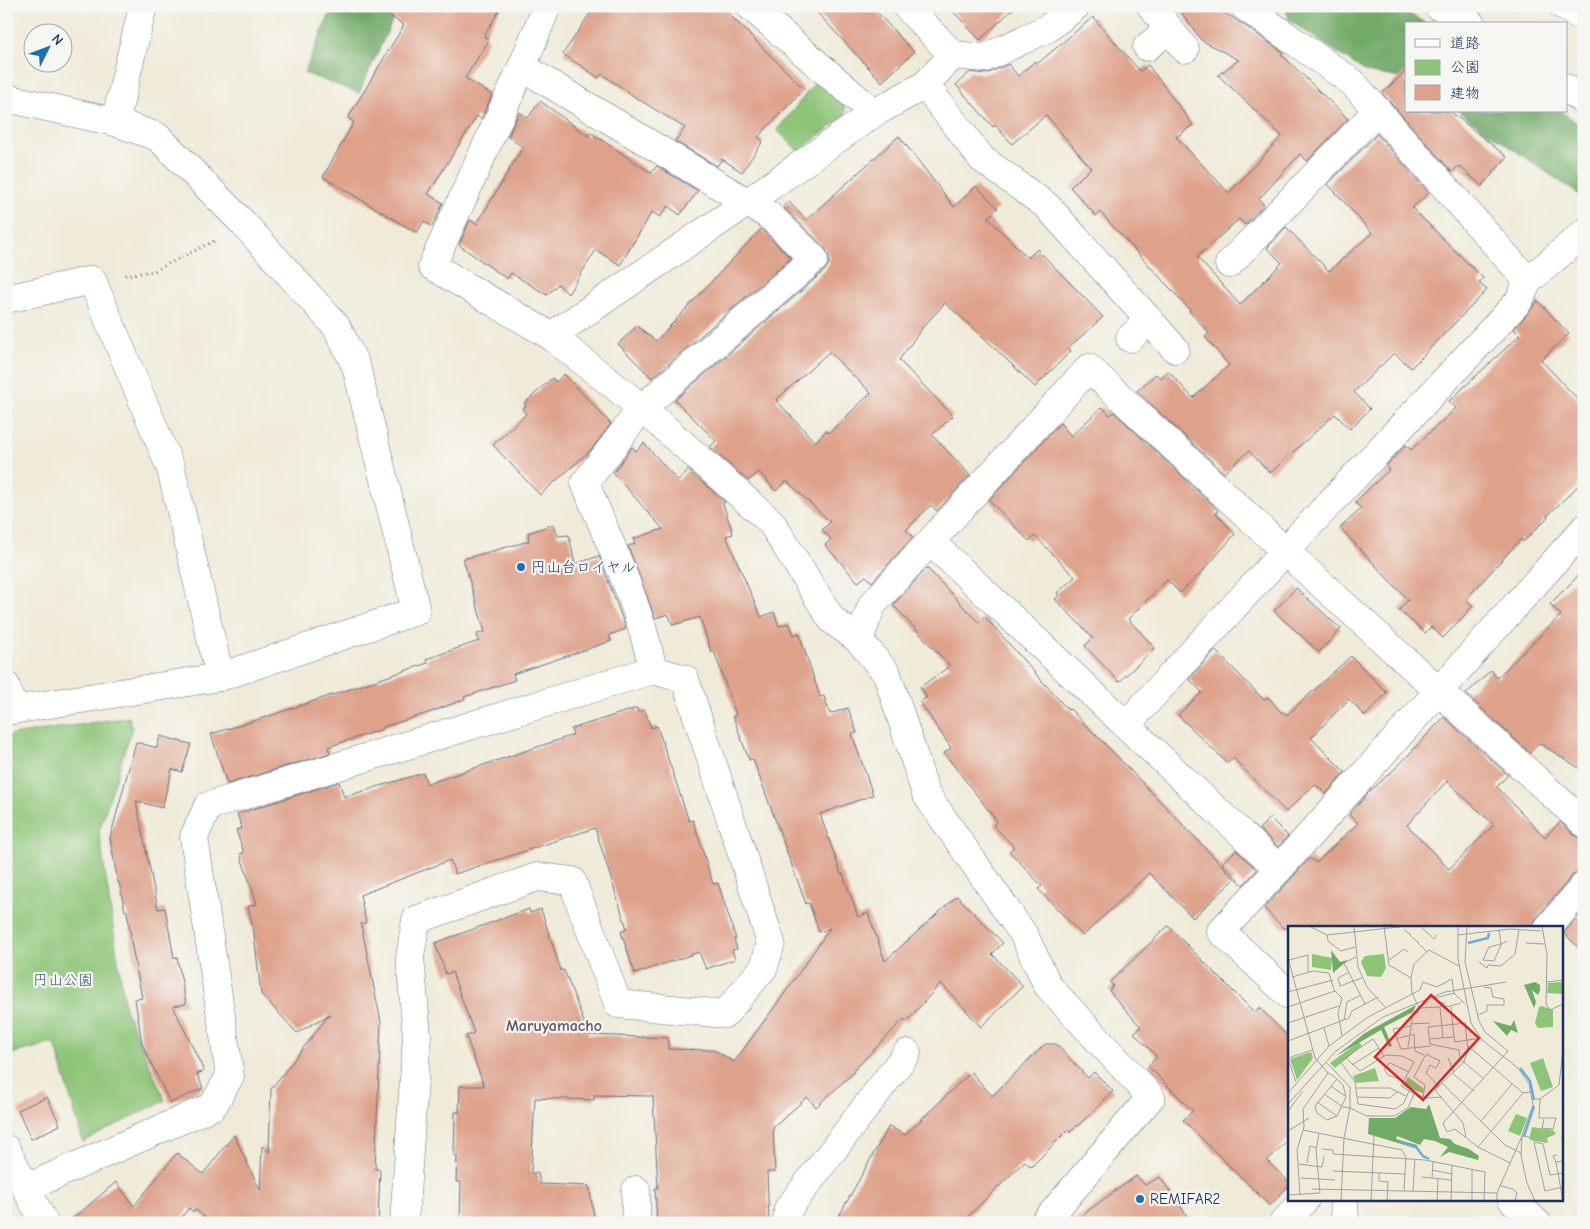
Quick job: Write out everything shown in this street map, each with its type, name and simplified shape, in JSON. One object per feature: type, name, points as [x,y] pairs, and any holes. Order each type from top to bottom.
[{"type":"main road","points":[[116,122],[144,6]]},
{"type":"main road","points":[[547,6],[522,67],[432,266],[550,336],[642,408],[771,522],[832,620],[860,640],[887,674],[926,794],[1024,935],[1048,986],[1151,1097],[1044,1223]]},
{"type":"main road","points":[[750,6],[874,113]]},
{"type":"main road","points":[[906,6],[953,55],[985,58],[1048,28],[1076,6]]},
{"type":"main road","points":[[1147,47],[1177,39],[1151,6]]},
{"type":"main road","points":[[1244,6],[1352,82],[1528,281]]},
{"type":"main road","points":[[1438,6],[1467,22]]},
{"type":"main road","points":[[1563,6],[1584,18]]},
{"type":"main road","points":[[550,336],[748,202],[874,113],[925,85],[953,55]]},
{"type":"main road","points":[[522,67],[770,216],[814,259],[642,408],[586,484],[626,582],[648,645],[653,670]]},
{"type":"main road","points":[[925,85],[982,159],[1046,206],[1140,329],[1175,349]]},
{"type":"main road","points":[[1568,89],[1584,101]]},
{"type":"main road","points":[[6,98],[116,122],[158,137],[244,224],[336,326],[356,366],[416,611],[220,677],[8,702]]},
{"type":"main road","points":[[1228,264],[1378,110]]},
{"type":"main road","points":[[1126,725],[1519,301],[1528,281],[1584,233]]},
{"type":"main road","points":[[6,299],[92,280],[171,470],[220,677]]},
{"type":"main road","points":[[860,640],[872,605],[1089,368],[1285,552],[1584,823]]},
{"type":"main road","points":[[1288,994],[1220,930],[1279,869],[1584,529]]},
{"type":"main road","points":[[931,542],[1279,869]]},
{"type":"main road","points":[[26,1188],[214,1106],[230,1076],[194,837],[208,806],[653,670],[685,679],[771,943],[764,966],[725,1014],[618,1004],[572,881],[537,877],[416,920],[410,957],[417,1036],[404,1223]]},
{"type":"main road","points":[[1550,926],[1584,886]]},
{"type":"main road","points":[[787,1223],[788,1209],[907,1053]]},
{"type":"main road","points":[[6,1149],[26,1188],[38,1220]]},
{"type":"main road","points":[[636,1190],[636,1223]]},
{"type":"main road","points":[[1284,1223],[1303,1202]]},
{"type":"main road","points":[[1344,1202],[1345,1223]]},
{"type":"main road","points":[[1514,1202],[1537,1223]]},
{"type":"path","points":[[92,280],[154,271],[202,248],[244,224]]},
{"type":"green space","points":[[333,6],[399,6],[359,93],[304,73]]},
{"type":"green space","points":[[1285,6],[1395,6],[1423,22],[1405,22],[1405,79],[1366,72],[1289,20]]},
{"type":"green space","points":[[819,78],[845,101],[845,116],[798,151],[777,130]]},
{"type":"green space","points":[[1459,112],[1562,112],[1584,128],[1584,198]]},
{"type":"green space","name":"円山公園","points":[[129,717],[132,728],[99,831],[125,1009],[165,1100],[83,1142],[55,1043],[6,1055],[6,736]]},
{"type":"building","points":[[374,6],[502,6],[484,36],[489,40],[465,78],[492,95],[481,119],[477,116],[428,194],[443,203],[432,227],[424,221],[417,233],[323,177],[354,122],[348,118],[404,25]]},
{"type":"building","points":[[595,6],[721,6],[804,89],[758,137],[763,141],[742,172],[722,159],[717,166],[675,141],[685,128],[602,74],[599,78],[563,54]]},
{"type":"building","points":[[811,6],[871,6],[914,52],[882,82]]},
{"type":"building","points":[[948,6],[1016,6],[980,40]]},
{"type":"building","points":[[1177,6],[1212,6],[1235,19],[1283,52],[1281,54],[1348,119],[1307,161],[1300,154],[1259,199],[1264,205],[1245,225],[1239,219],[1197,257],[1240,305],[1282,263],[1267,248],[1286,227],[1329,271],[1372,233],[1328,184],[1377,134],[1429,193],[1412,208],[1483,278],[1479,283],[1487,290],[1411,368],[1394,353],[1354,392],[1370,409],[1350,429],[1335,414],[1270,473],[1249,451],[1224,473],[1137,391],[1156,374],[1160,378],[1168,371],[1193,398],[1229,365],[1205,337],[1209,333],[1190,310],[1100,212],[1096,216],[1070,187],[1091,168],[1046,115],[1012,144],[995,125],[993,127],[956,85],[970,72],[984,74],[1008,64],[1018,76],[1035,61],[1037,64],[1093,17],[1140,71],[1148,65],[1193,125],[1176,137],[1229,193],[1282,136],[1218,75],[1239,60],[1201,40]]},
{"type":"building","points":[[1405,72],[1405,112],[1451,112],[1507,157],[1482,186],[1459,166],[1452,172],[1382,93]]},
{"type":"building","points":[[540,101],[588,136],[590,132],[651,173],[657,166],[698,191],[680,215],[668,206],[660,217],[652,212],[620,265],[596,250],[568,294],[558,284],[547,295],[511,273],[507,279],[459,245],[470,220],[477,224],[523,147],[508,137],[519,112],[528,118]]},
{"type":"building","points":[[899,136],[954,207],[976,186],[998,208],[988,218],[1028,258],[1037,249],[1103,317],[1068,348],[1071,351],[1035,387],[945,303],[923,327],[899,360],[953,416],[932,435],[970,475],[937,511],[931,505],[906,530],[913,537],[872,582],[866,576],[858,582],[825,545],[831,539],[822,530],[830,522],[787,481],[776,491],[759,472],[748,481],[710,447],[716,441],[675,400],[824,271],[829,264],[829,256],[825,248],[783,207],[788,201],[806,220]],"holes":[[[829,352],[871,393],[829,433],[827,430],[815,442],[776,400]]]},
{"type":"building","points":[[761,229],[791,258],[652,378],[618,344],[637,326],[656,341]]},
{"type":"building","points":[[1538,301],[1569,334],[1541,360],[1584,406],[1584,480],[1523,542],[1521,539],[1466,599],[1473,606],[1443,638],[1431,627],[1425,633],[1399,610],[1408,600],[1340,528],[1361,509],[1355,502],[1389,470],[1386,466],[1406,445],[1411,450],[1456,408],[1449,401],[1520,335],[1514,329]]},
{"type":"building","points":[[564,374],[611,424],[591,450],[540,495],[493,445],[526,414],[522,409],[526,406],[524,404],[552,378],[556,382]]},
{"type":"building","points":[[1102,407],[1110,415],[1114,412],[1213,505],[1218,511],[1216,513],[1235,534],[1204,570],[1180,593],[1167,580],[1128,619],[1155,648],[1119,682],[1085,646],[1093,638],[1055,599],[1059,596],[1057,593],[1075,577],[1035,536],[1029,541],[989,500],[1060,423],[1071,436]]},
{"type":"building","points":[[644,443],[678,481],[688,470],[725,502],[723,504],[733,534],[726,536],[761,617],[774,612],[779,626],[789,623],[794,635],[799,633],[820,697],[824,696],[830,714],[848,708],[857,733],[852,734],[873,795],[820,814],[858,917],[868,913],[885,961],[957,896],[1003,943],[992,954],[1023,986],[981,1027],[941,983],[906,1022],[904,1019],[854,1072],[816,1107],[807,1097],[773,1128],[775,1172],[767,1172],[769,1223],[657,1223],[655,1188],[658,1188],[653,1096],[594,1095],[594,1100],[535,1098],[531,1173],[538,1173],[540,1184],[589,1186],[595,1223],[460,1223],[461,1182],[456,1182],[457,1156],[454,1155],[455,1112],[459,1112],[460,1086],[484,1086],[466,1036],[474,1033],[452,972],[446,974],[435,943],[529,909],[530,913],[541,909],[561,971],[564,970],[589,1035],[668,1038],[668,1049],[714,1050],[734,1062],[830,928],[819,932],[809,903],[806,904],[753,759],[749,760],[733,716],[736,715],[714,651],[711,652],[700,617],[673,625],[668,614],[655,618],[628,546],[635,544],[633,539],[663,529],[613,473],[632,447],[636,451]]},
{"type":"building","points":[[554,524],[558,536],[569,535],[575,564],[599,556],[626,629],[609,635],[611,641],[513,674],[515,680],[464,697],[465,699],[428,713],[328,747],[330,753],[227,784],[211,734],[428,663],[426,659],[479,641],[477,634],[485,632],[463,559],[529,541],[528,533]]},
{"type":"building","points":[[927,568],[979,623],[985,617],[1068,710],[1070,709],[1107,746],[1235,879],[1193,918],[1149,873],[1083,936],[1038,889],[1042,886],[1009,851],[1014,847],[993,825],[997,821],[944,753],[951,748],[920,702],[927,697],[920,687],[950,666],[893,605]]},
{"type":"building","points":[[1584,570],[1584,771],[1539,743],[1530,753],[1466,694],[1491,670],[1497,678],[1561,615],[1550,604]]},
{"type":"building","points":[[1296,588],[1341,629],[1319,652],[1274,611]]},
{"type":"building","points":[[1215,650],[1264,700],[1268,697],[1282,713],[1287,715],[1351,656],[1387,693],[1365,716],[1349,699],[1311,738],[1345,772],[1326,794],[1315,784],[1286,812],[1233,758],[1227,763],[1178,715],[1202,692],[1189,679]]},
{"type":"building","points":[[637,708],[638,712],[645,710],[651,728],[657,726],[689,821],[693,820],[713,884],[718,883],[736,939],[734,939],[737,949],[732,950],[735,959],[706,969],[699,952],[635,974],[621,932],[627,929],[595,828],[455,874],[450,860],[360,895],[366,923],[361,924],[381,1022],[375,1169],[380,1169],[378,1223],[211,1223],[196,1210],[193,1212],[189,1208],[177,1223],[68,1223],[116,1182],[134,1206],[177,1153],[203,1174],[234,1135],[260,1190],[262,1146],[269,1152],[271,1089],[330,1014],[297,1033],[261,994],[254,934],[248,906],[257,904],[240,854],[244,853],[236,830],[242,828],[237,814],[339,782],[344,797],[423,773],[427,784],[573,735],[571,729]]},
{"type":"building","points":[[1444,717],[1508,775],[1497,787],[1545,837],[1560,822],[1574,835],[1584,838],[1584,871],[1578,871],[1572,876],[1536,918],[1534,926],[1288,926],[1288,928],[1283,928],[1264,908],[1310,858],[1316,863],[1358,823],[1349,815],[1367,794],[1399,765]],"holes":[[[1447,781],[1494,825],[1449,869],[1407,825]]]},
{"type":"building","points":[[160,736],[191,744],[182,772],[172,769],[162,808],[136,801],[158,909],[165,908],[174,958],[177,957],[186,1004],[173,1006],[204,1071],[197,1074],[203,1088],[170,1103],[142,1044],[135,999],[142,998],[127,911],[125,911],[118,883],[110,838],[136,742],[157,748]]},
{"type":"building","points":[[1270,818],[1288,836],[1278,847],[1259,829]]},
{"type":"building","points":[[1236,850],[1257,870],[1243,885],[1222,863]]},
{"type":"building","points":[[1584,910],[1584,953],[1564,933]]},
{"type":"building","points":[[1168,926],[1255,1013],[1259,1007],[1288,1037],[1288,1140],[1267,1161],[1288,1181],[1288,1186],[1270,1206],[1183,1120],[1193,1111],[1148,1066],[1157,1057],[1134,1033],[1141,1027],[1109,991],[1113,986],[1110,982]]},
{"type":"building","points":[[1045,1044],[1056,1044],[1088,1078],[1094,1072],[1113,1091],[1091,1114],[1070,1132],[1068,1130],[1031,1167],[1025,1161],[961,1223],[835,1223],[889,1126],[905,1135],[971,1072],[992,1096]]},
{"type":"building","points":[[47,1097],[60,1125],[31,1139],[18,1110]]},
{"type":"building","name":"REMIFAR2","points":[[1136,1176],[1145,1185],[1160,1177],[1192,1223],[1071,1223]]},
{"type":"place","name":"円山台ロイヤル","points":[[521,567]]},
{"type":"place","name":"REMIFAR2","points":[[1140,1199]]},
{"type":"district","name":"Maruyamacho","points":[[554,1026]]}]
